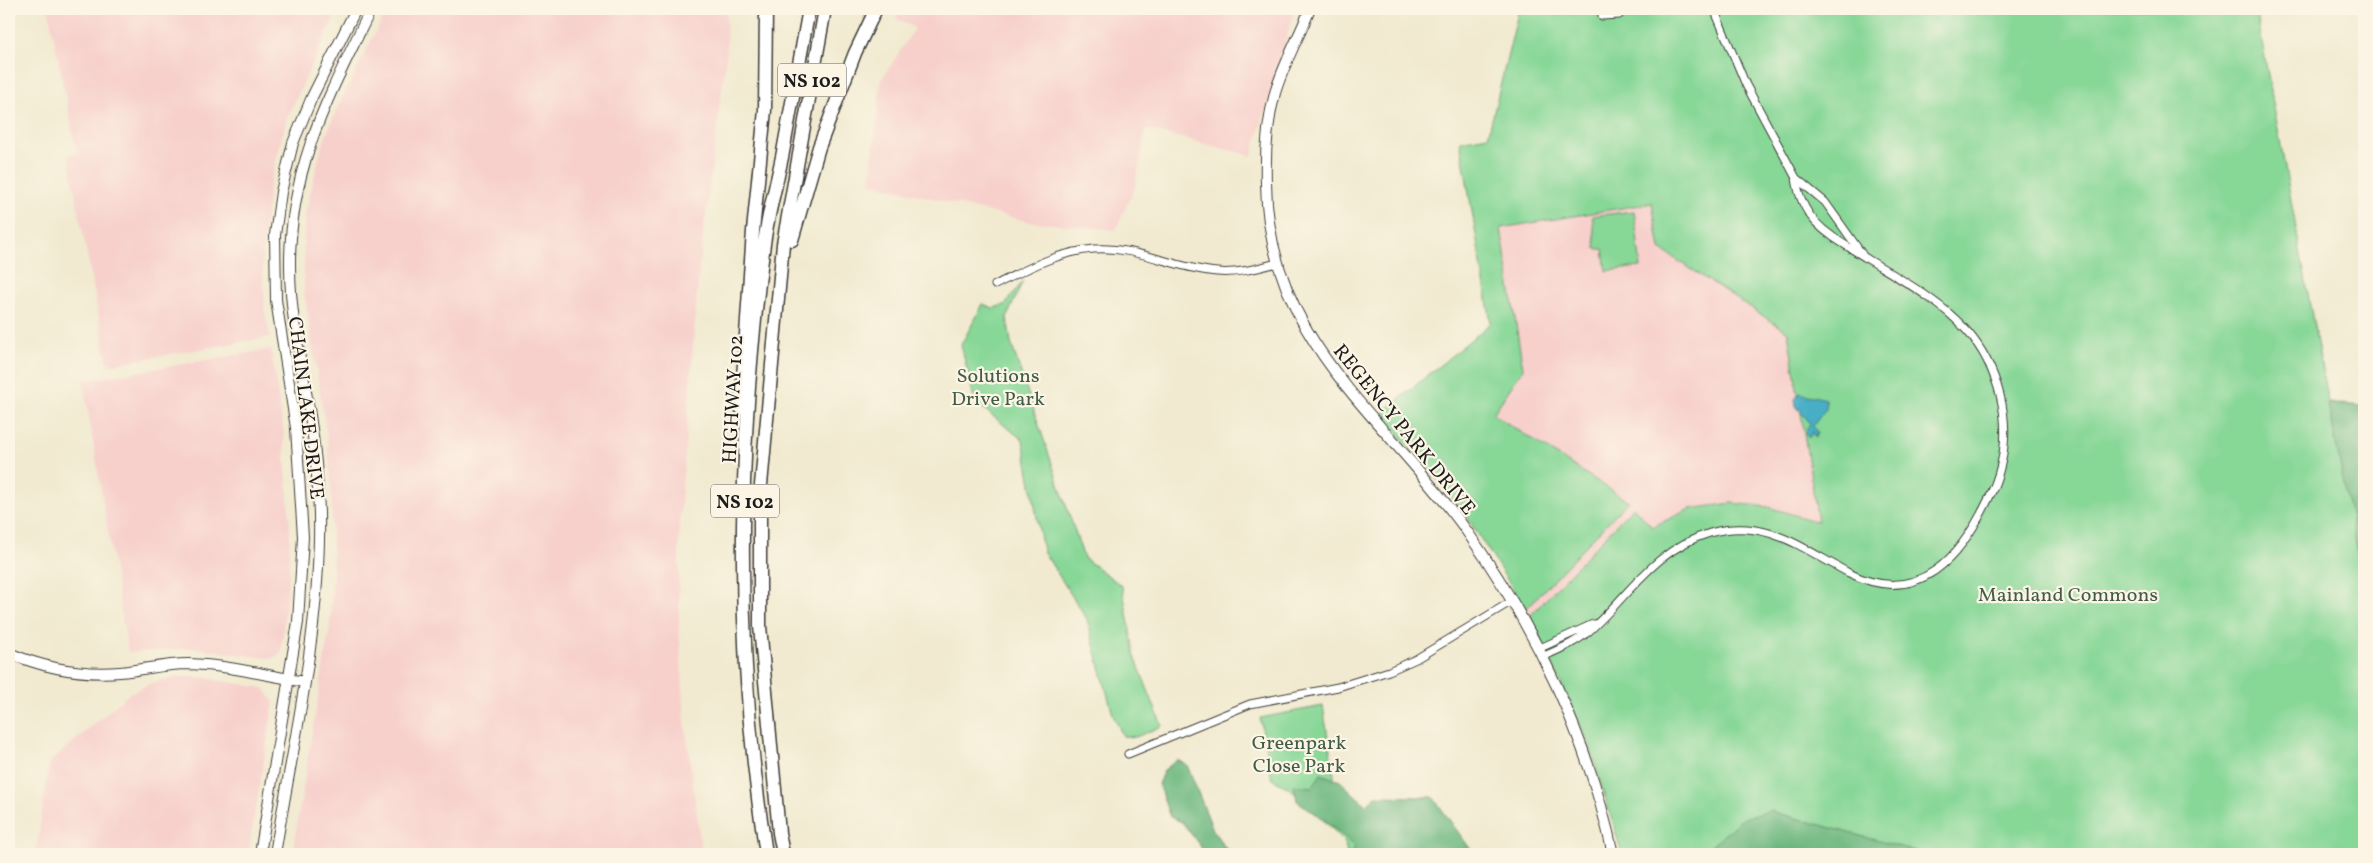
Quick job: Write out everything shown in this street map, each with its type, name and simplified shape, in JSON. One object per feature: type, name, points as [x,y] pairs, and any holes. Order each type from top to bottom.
[{"type":"highway","points":[[742,596],[741,385],[765,110],[766,9]]},
{"type":"highway","name":"HIGHWAY 102","points":[[766,854],[754,760],[742,596],[748,405],[764,241],[809,9]]},
{"type":"highway","name":"HIGHWAY 102","points":[[783,854],[779,832],[760,626],[760,496],[783,244],[825,9]]},
{"type":"highway","points":[[760,496],[783,290],[793,234],[819,147],[855,53],[876,9]]},
{"type":"street","name":"CHAIN LAKE DRIVE","points":[[260,854],[298,622],[303,537],[296,428],[276,300],[275,235],[281,192],[293,143],[312,97],[356,9]]},
{"type":"street","name":"CHAIN LAKE DRIVE","points":[[275,854],[304,682],[315,601],[318,509],[310,420],[292,303],[290,267],[292,220],[300,177],[313,133],[325,102],[371,9]]},
{"type":"street","name":"REGENCY PARK DRIVE","points":[[1310,9],[1285,65],[1275,94],[1266,149],[1266,198],[1277,263],[1295,311],[1333,372],[1424,477],[1465,530],[1512,601],[1540,653],[1566,709],[1593,777],[1614,854]]},
{"type":"street","points":[[1602,9],[1602,16],[1619,15],[1619,9]]},
{"type":"street","points":[[1540,653],[1598,622],[1614,607],[1644,571],[1661,557],[1686,542],[1711,533],[1744,529],[1784,537],[1850,573],[1884,584],[1914,582],[1927,577],[1940,568],[1960,547],[1979,519],[2001,468],[2005,430],[1998,388],[1981,350],[1967,330],[1946,311],[1864,256],[1835,240],[1819,226],[1798,194],[1796,178],[1746,85],[1714,9]]},
{"type":"street","points":[[1796,178],[1825,202],[1864,256]]},
{"type":"street","points":[[995,285],[1037,264],[1066,253],[1095,249],[1130,251],[1219,273],[1234,272],[1277,263]]},
{"type":"street","points":[[1128,754],[1244,706],[1338,687],[1389,671],[1416,659],[1512,601]]},
{"type":"street","points":[[9,653],[42,665],[80,672],[118,672],[166,665],[198,665],[216,666],[304,682]]},
{"type":"shaded area","points":[[48,9],[338,9],[287,118],[269,187],[262,256],[265,312],[270,337],[108,365],[68,155],[77,153]]},
{"type":"shaded area","points":[[387,9],[726,9],[727,50],[699,268],[679,531],[679,626],[685,721],[702,854],[292,854],[330,625],[333,578],[331,483],[326,431],[304,292],[304,219],[321,149],[334,115]]},
{"type":"shaded area","points":[[900,9],[1295,9],[1252,156],[1146,129],[1135,187],[1116,230],[1030,222],[870,183],[881,80],[915,28],[896,19]]},
{"type":"shaded area","points":[[1652,203],[1660,249],[1788,332],[1819,523],[1768,507],[1690,509],[1652,527],[1633,507],[1530,616],[1526,609],[1627,501],[1493,414],[1523,369],[1501,228]]},
{"type":"shaded area","points":[[271,349],[283,428],[290,525],[289,576],[281,653],[272,659],[194,648],[128,653],[83,381]]},
{"type":"shaded area","points":[[178,677],[200,677],[264,688],[274,702],[248,854],[35,854],[50,762],[130,693],[154,682]]},
{"type":"green space","name":"Mainland Commons","points":[[1519,9],[2256,9],[2328,403],[2364,406],[2364,854],[1622,854],[1589,744],[1530,616],[1633,507],[1652,527],[1690,509],[1732,503],[1768,507],[1818,522],[1788,332],[1660,249],[1652,203],[1501,228],[1523,369],[1493,414],[1628,501],[1526,609],[1463,511],[1381,414],[1491,323],[1460,141],[1488,136]]},
{"type":"green space","points":[[1634,211],[1641,267],[1606,271],[1603,249],[1596,249],[1592,216]]},
{"type":"green space","name":"Solutions Drive Park","points":[[1023,281],[1007,317],[1011,343],[1084,558],[1122,586],[1135,657],[1162,726],[1136,737],[1123,736],[1113,715],[1087,619],[1043,551],[1023,440],[975,402],[961,345],[983,304],[993,308],[1005,305]]},
{"type":"green space","points":[[2328,404],[2364,406],[2364,585]]},
{"type":"green space","name":"Greenpark Close Park","points":[[1323,706],[1341,820],[1373,854],[1347,854],[1344,840],[1289,788],[1272,779],[1260,718]]},
{"type":"green space","points":[[1177,760],[1187,765],[1214,832],[1227,850],[1223,854],[1206,854],[1182,822],[1170,817],[1158,784],[1164,770]]},
{"type":"green space","points":[[1321,774],[1340,781],[1366,805],[1376,796],[1433,797],[1474,854],[1352,854],[1355,846],[1325,820],[1297,801],[1294,785],[1312,787]]},
{"type":"green space","points":[[1770,811],[1926,854],[1702,854],[1743,818]]},
{"type":"water","points":[[1800,393],[1826,399],[1826,408],[1813,426],[1817,432],[1815,438],[1812,432],[1809,438],[1805,433],[1810,423],[1796,406],[1795,399]]}]
